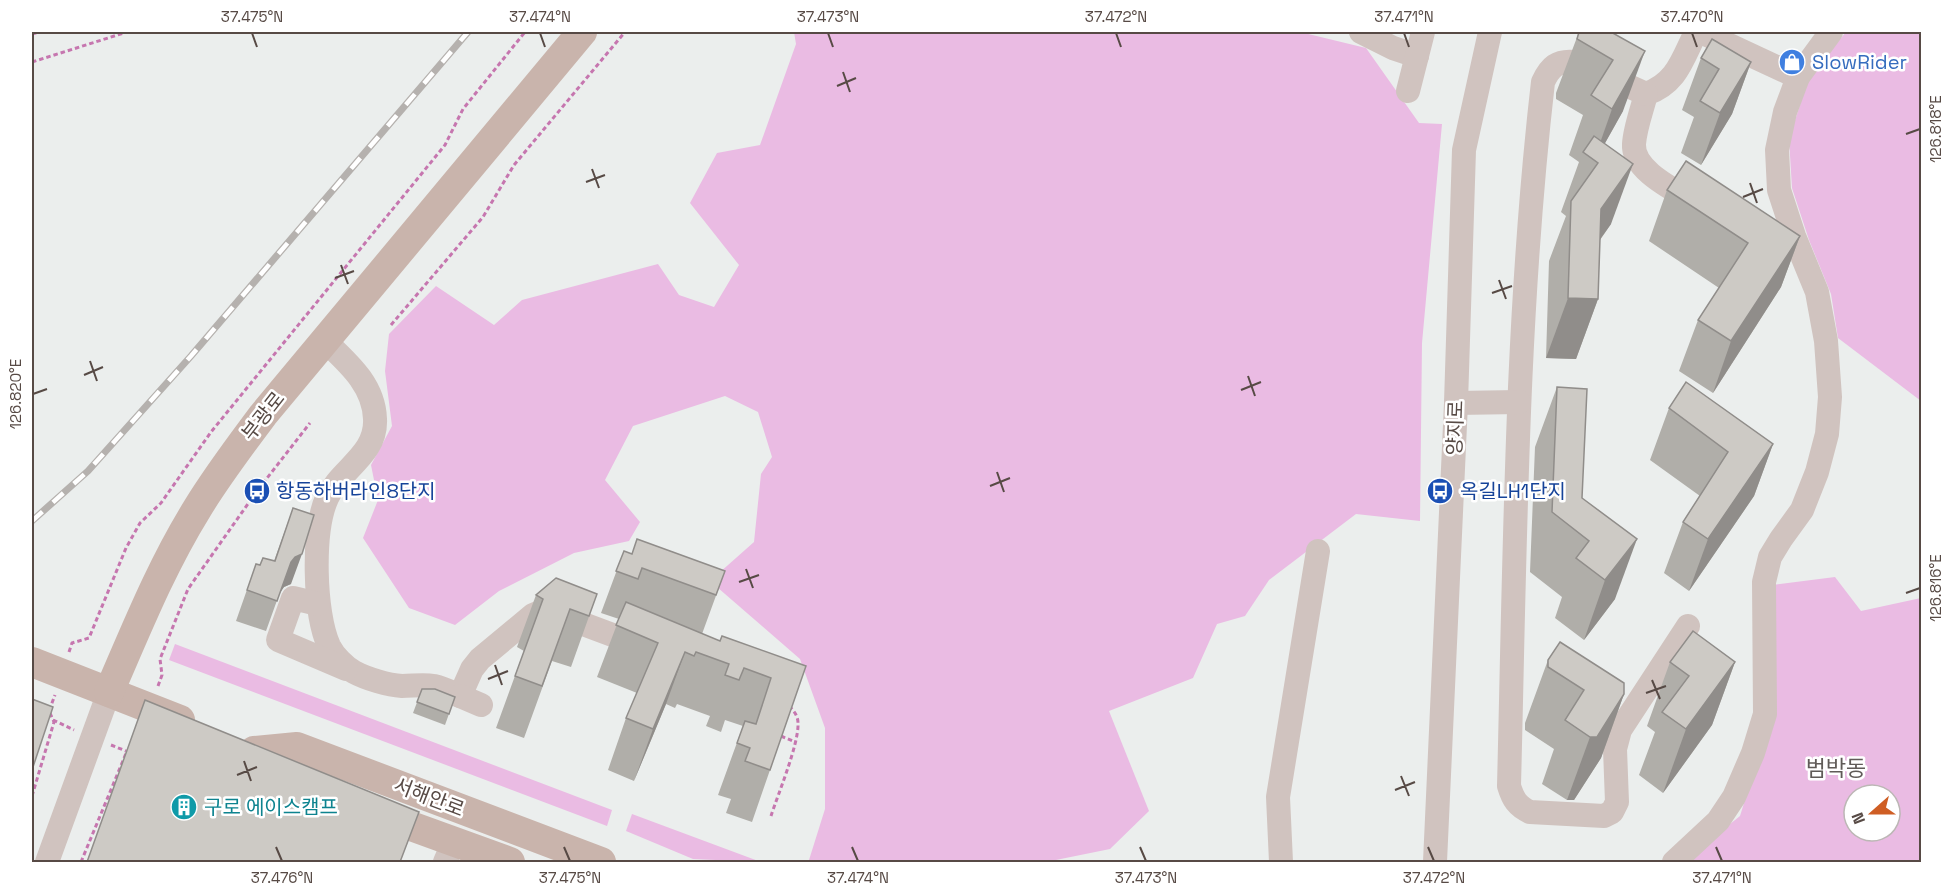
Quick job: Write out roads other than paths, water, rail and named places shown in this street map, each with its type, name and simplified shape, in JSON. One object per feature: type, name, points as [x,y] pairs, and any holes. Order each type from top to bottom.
[{"type":"main road","name":"부광로","points":[[109,692],[152,594],[197,509],[263,415],[582,32]]},
{"type":"main road","points":[[32,662],[203,729]]},
{"type":"main road","name":"서해안로","points":[[277,776],[244,747],[297,747],[601,862]]},
{"type":"main road","name":"서해안로","points":[[348,804],[449,852],[510,862]]},
{"type":"street","points":[[1361,32],[1393,48],[1417,56]]},
{"type":"street","points":[[1408,91],[1423,32]]},
{"type":"street","name":"양지로","points":[[1435,862],[1456,403],[1464,150],[1490,32]]},
{"type":"street","points":[[1646,94],[1666,84],[1675,76],[1696,32]]},
{"type":"street","points":[[1701,32],[1798,77]]},
{"type":"street","points":[[1674,862],[1718,821],[1734,797],[1753,753],[1765,714],[1764,582],[1770,557],[1802,510],[1817,472],[1827,434],[1830,397],[1826,341],[1817,292],[1794,236],[1779,190],[1777,150],[1785,112],[1798,77],[1831,32]]},
{"type":"street","points":[[1646,94],[1575,62],[1564,61],[1554,64],[1543,82],[1532,177],[1519,402],[1509,786],[1513,798],[1520,807],[1530,812],[1604,816],[1612,812],[1617,802],[1615,749],[1620,730],[1689,626]]},
{"type":"street","points":[[1646,94],[1634,145],[1640,164],[1649,173],[1714,214]]},
{"type":"street","points":[[325,341],[356,372],[368,389],[376,422],[373,437],[366,452],[328,496],[322,512],[317,541],[318,604],[329,647],[338,659],[354,672]]},
{"type":"street","points":[[1456,403],[1519,402]]},
{"type":"street","points":[[1281,862],[1278,797],[1318,551]]},
{"type":"street","points":[[318,604],[293,598],[278,640],[354,672],[391,684],[435,686],[470,700],[472,669],[480,659],[533,615],[540,612],[551,612],[658,652]]},
{"type":"street","name":"부광로","points":[[47,862],[109,692]]},
{"type":"railway","points":[[32,521],[88,471],[191,356],[468,32]]},
{"type":"place","name":"SlowRider","points":[[1792,62]]},
{"type":"place","name":"항동하버라인8단지","points":[[257,491]]},
{"type":"place","name":"옥길LH1단지","points":[[1440,491]]},
{"type":"place","name":"구로 에이스캠프","points":[[184,807]]},
{"type":"district","name":"범박동","points":[[1836,768]]}]
